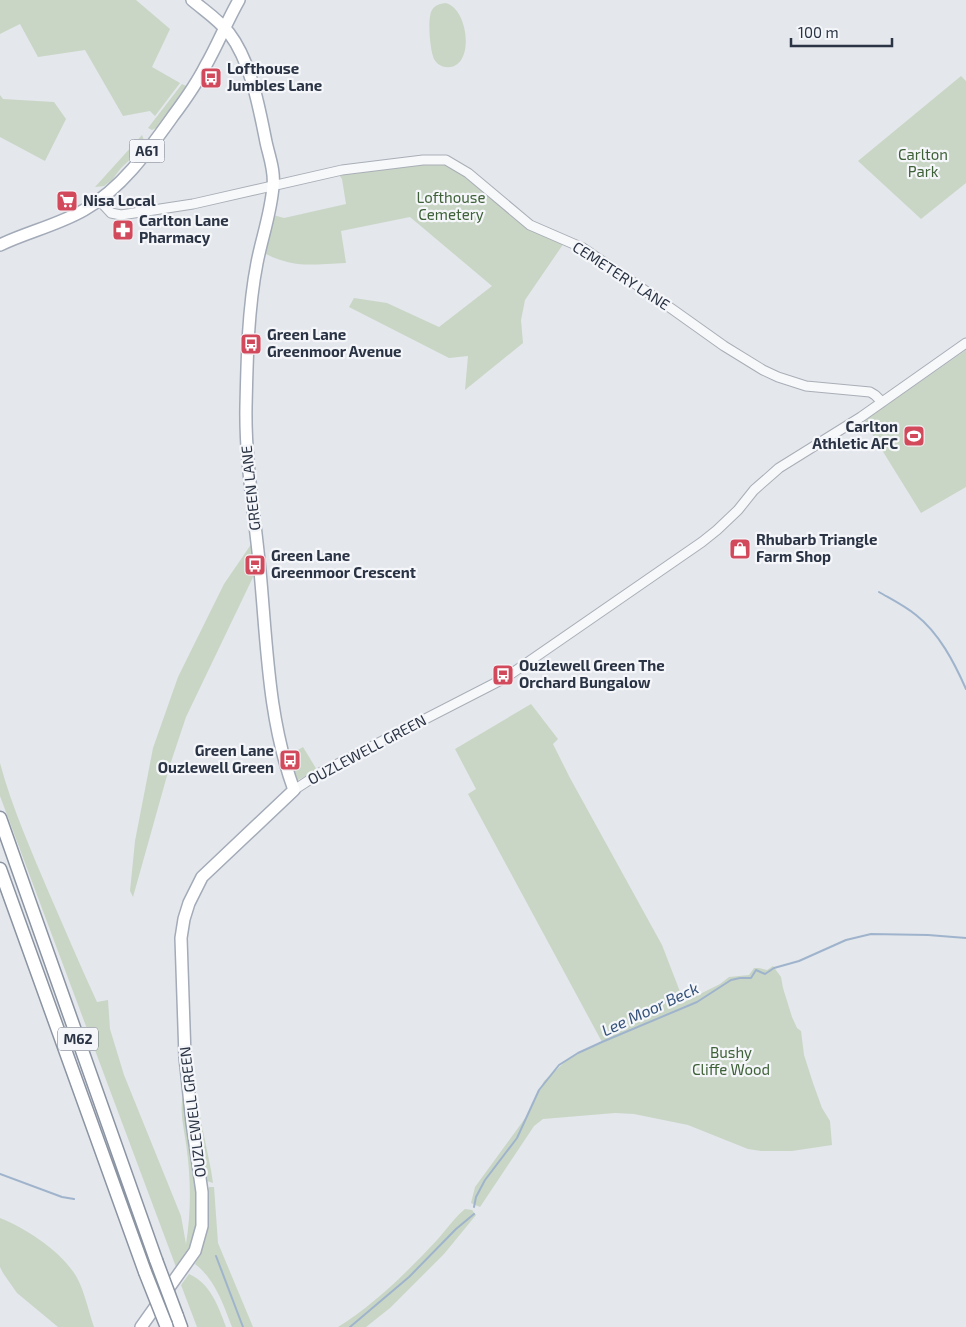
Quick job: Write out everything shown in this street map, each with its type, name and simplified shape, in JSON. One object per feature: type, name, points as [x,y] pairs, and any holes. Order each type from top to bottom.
[{"type":"highway","name":"M62","points":[[0,818],[179,1322]]},
{"type":"highway","name":"M62","points":[[0,869],[166,1326]]},
{"type":"main road","name":"GREEN LANE","points":[[192,0],[224,27],[240,50],[253,85],[272,170],[273,185],[269,214],[257,261],[248,346],[246,433],[267,664],[273,709],[283,754],[294,790]]},
{"type":"main road","name":"A61","points":[[0,245],[70,217],[99,200],[127,175],[156,140],[194,86],[239,0]]},
{"type":"main road","name":"OUZLEWELL GREEN","points":[[141,1327],[195,1251],[202,1226],[202,1192],[185,1057],[181,938],[184,919],[189,903],[202,877],[294,790]]},
{"type":"street","name":"CEMETERY LANE","points":[[99,200],[111,213],[121,215],[193,204],[352,169],[423,160],[446,160],[468,173],[530,225],[583,248],[724,346],[763,370],[806,386],[870,392],[882,402]]},
{"type":"street","name":"OUZLEWELL GREEN","points":[[294,790],[320,773],[505,678],[702,542],[738,510],[754,490],[779,468],[882,402],[966,343]]},
{"type":"green space","points":[[0,0],[136,0],[170,29],[152,67],[180,83],[155,116],[150,111],[123,116],[85,50],[38,57],[20,24],[0,34]]},
{"type":"green space","points":[[445,3],[453,7],[459,14],[466,35],[463,56],[458,64],[450,67],[443,66],[435,61],[431,49],[430,14],[436,6]]},
{"type":"green space","name":"Carlton Park","points":[[961,76],[966,81],[966,183],[921,219],[858,161]]},
{"type":"green space","points":[[182,84],[186,86],[158,127],[152,130],[148,128]]},
{"type":"green space","points":[[0,95],[3,99],[54,102],[66,119],[45,161],[0,137]]},
{"type":"green space","points":[[142,135],[145,143],[142,148],[121,168],[112,180],[104,186],[95,187]]},
{"type":"green space","name":"Lofthouse Cemetery","points":[[417,164],[446,164],[469,178],[523,225],[564,243],[525,300],[521,320],[523,343],[465,390],[468,356],[449,358],[349,307],[354,298],[387,303],[439,327],[492,286],[410,217],[341,231],[346,263],[296,264],[266,254],[273,215],[284,218],[346,204],[342,179],[339,175]]},
{"type":"green space","name":"Carlton Athletic AFC","points":[[966,350],[966,487],[921,513],[864,421]]},
{"type":"green space","points":[[252,543],[255,573],[186,717],[170,765],[133,897],[130,891],[135,841],[153,748],[178,677],[224,584]]},
{"type":"green space","name":"Bushy Cliffe Wood","points":[[531,704],[558,739],[553,744],[662,945],[684,1002],[720,984],[729,977],[749,975],[754,968],[767,970],[773,966],[781,977],[792,1017],[797,1028],[801,1031],[804,1055],[813,1083],[822,1108],[830,1121],[832,1145],[792,1151],[748,1149],[688,1125],[634,1114],[615,1113],[543,1119],[534,1126],[480,1207],[471,1203],[475,1187],[526,1117],[544,1081],[568,1059],[602,1042],[468,794],[476,789],[455,749]]},
{"type":"green space","points":[[303,747],[317,770],[296,781],[288,756]]},
{"type":"green space","points":[[0,763],[22,829],[97,1002],[108,1000],[110,1029],[124,1075],[181,1216],[186,1244],[190,1209],[190,1186],[182,1114],[184,1091],[199,1209],[193,1244],[176,1267],[0,796]]},
{"type":"green space","points":[[194,1087],[211,1170],[213,1183],[207,1181]]},
{"type":"green space","points":[[209,1187],[214,1187],[218,1243],[253,1327],[232,1327],[213,1284],[195,1264],[203,1246],[207,1228]]},
{"type":"green space","points":[[465,1209],[472,1210],[476,1215],[444,1254],[390,1308],[366,1327],[338,1327],[365,1308],[402,1276]]},
{"type":"green space","points":[[0,1218],[21,1228],[42,1242],[70,1267],[82,1288],[94,1327],[58,1327],[17,1293],[0,1267]]},
{"type":"green space","points":[[189,1274],[197,1278],[213,1296],[226,1327],[197,1327],[181,1285]]},
{"type":"waterway","points":[[879,592],[912,612],[932,630],[951,658],[966,689]]},
{"type":"waterway","name":"Lee Moor Beck","points":[[474,1207],[476,1197],[485,1180],[517,1138],[539,1090],[559,1065],[578,1053],[697,1002],[731,980],[751,978],[756,970],[765,974],[774,968],[799,961],[846,940],[871,934],[966,938]]},
{"type":"waterway","name":"Lee Moor Beck","points":[[0,1174],[62,1197],[74,1199]]},
{"type":"waterway","name":"Lee Moor Beck","points":[[350,1327],[409,1277],[456,1229],[474,1214]]},
{"type":"waterway","name":"Lee Moor Beck","points":[[216,1256],[243,1327]]},
{"type":"place","name":"Lofthouse Jumbles Lane","points":[[211,78]]},
{"type":"place","name":"Nisa Local","points":[[67,201]]},
{"type":"place","name":"Carlton Lane Pharmacy","points":[[123,230]]},
{"type":"place","name":"Green Lane Greenmoor Avenue","points":[[251,344]]},
{"type":"place","name":"Carlton Athletic AFC","points":[[914,436]]},
{"type":"place","name":"Rhubarb Triangle Farm Shop","points":[[740,549]]},
{"type":"place","name":"Green Lane Greenmoor Crescent","points":[[255,565]]},
{"type":"place","name":"Ouzlewell Green The Orchard Bungalow","points":[[503,675]]},
{"type":"place","name":"Green Lane Ouzlewell Green","points":[[290,760]]}]
